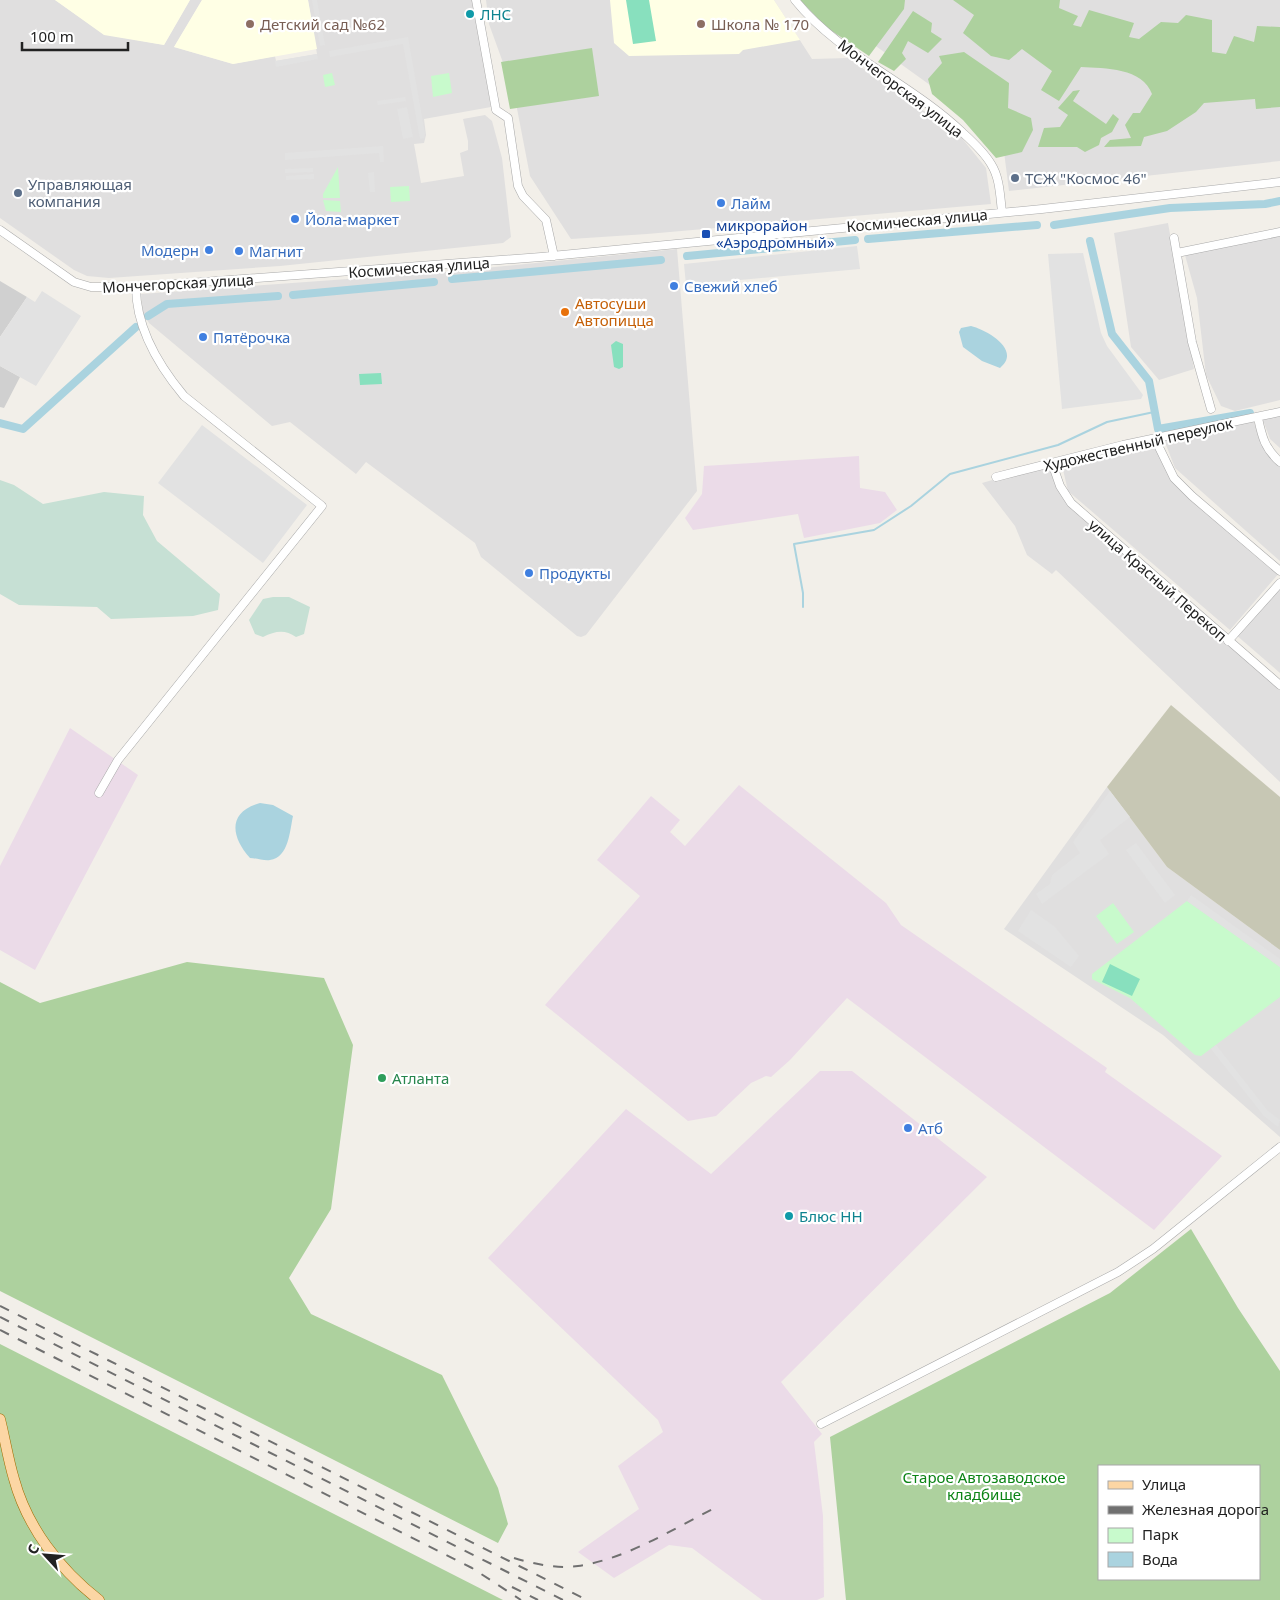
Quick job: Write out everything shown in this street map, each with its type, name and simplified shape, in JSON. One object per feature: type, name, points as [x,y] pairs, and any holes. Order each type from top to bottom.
[{"type":"main road","points":[[0,1419],[14,1480],[32,1522],[52,1554],[76,1582],[99,1600]]},
{"type":"street","points":[[476,0],[496,110],[508,118],[518,186],[523,196],[546,220],[554,256]]},
{"type":"street","name":"Мончегорская улица","points":[[796,0],[822,29],[940,113],[976,146],[992,164],[998,179],[1002,212]]},
{"type":"street","name":"Космическая улица","points":[[284,277],[554,256],[1002,212],[1280,182]]},
{"type":"street","name":"Мончегорская улица","points":[[0,230],[74,282],[91,287],[136,287],[284,277]]},
{"type":"street","points":[[1177,253],[1280,232]]},
{"type":"street","name":"Художественный переулок","points":[[1174,238],[1192,342],[1210,409]]},
{"type":"street","points":[[100,793],[118,760],[322,506],[184,396],[171,380],[149,340],[139,312],[136,287]]},
{"type":"street","name":"Художественный переулок","points":[[996,477],[1155,438],[1280,412]]},
{"type":"street","points":[[1258,418],[1262,440],[1266,448],[1280,462]]},
{"type":"street","points":[[1155,438],[1174,478],[1192,496],[1280,571]]},
{"type":"street","name":"улица Красный Перекоп","points":[[1052,463],[1060,486],[1071,503],[1280,685]]},
{"type":"street","points":[[1228,641],[1280,584]]},
{"type":"street","points":[[821,1424],[1118,1272],[1153,1249],[1280,1147]]},
{"type":"shaded area","points":[[0,0],[55,0],[104,34],[164,45],[190,0],[202,0],[174,47],[233,64],[275,56],[276,61],[317,54],[308,0],[473,0],[491,107],[424,119],[426,135],[424,143],[414,144],[421,183],[464,176],[460,153],[468,150],[468,141],[463,119],[485,115],[492,121],[502,158],[511,237],[503,243],[280,266],[109,278],[87,276],[74,270],[0,218]]},
{"type":"shaded area","points":[[55,0],[190,0],[164,45],[104,35]]},
{"type":"shaded area","name":"Детский сад №62","points":[[202,0],[308,0],[317,49],[233,64],[174,47]]},
{"type":"shaded area","points":[[312,0],[317,0],[325,45],[320,46]]},
{"type":"shaded area","points":[[486,0],[774,0],[812,59],[848,58],[961,137],[986,168],[991,204],[571,239],[530,176],[514,93],[489,24]]},
{"type":"shaded area","name":"Школа № 170","points":[[610,0],[774,0],[800,40],[743,50],[739,54],[629,56],[614,43]]},
{"type":"shaded area","points":[[846,0],[1280,0],[1280,161],[1009,191],[1003,144],[930,85],[834,16]]},
{"type":"shaded area","points":[[408,37],[425,134],[424,138],[420,139],[403,44],[330,57],[329,51]]},
{"type":"shaded area","points":[[317,54],[318,59],[276,67],[275,61]]},
{"type":"shaded area","points":[[405,97],[406,101],[378,105],[377,101]]},
{"type":"shaded area","points":[[407,107],[413,137],[403,139],[397,109]]},
{"type":"shaded area","points":[[383,146],[384,162],[380,162],[379,153],[285,160],[285,153]]},
{"type":"shaded area","points":[[313,168],[313,172],[285,173],[285,169]]},
{"type":"shaded area","points":[[374,172],[375,192],[370,192],[368,173]]},
{"type":"shaded area","points":[[314,174],[314,179],[286,180],[286,176]]},
{"type":"shaded area","points":[[1168,223],[1194,369],[1159,380],[1131,347],[1114,233]]},
{"type":"shaded area","points":[[1280,230],[1280,400],[1235,411],[1221,406],[1206,375],[1197,298],[1183,248]]},
{"type":"shaded area","points":[[857,246],[860,269],[686,285],[684,264]]},
{"type":"shaded area","points":[[677,249],[697,491],[586,635],[581,637],[577,636],[481,557],[475,543],[366,462],[356,474],[290,422],[272,426],[149,323],[143,313],[141,294],[445,272]]},
{"type":"shaded area","points":[[1083,253],[1101,333],[1107,346],[1143,395],[1141,399],[1062,409],[1048,254]]},
{"type":"shaded area","points":[[0,281],[27,297],[0,337]]},
{"type":"shaded area","points":[[42,291],[81,316],[36,386],[0,366],[0,337],[27,297],[35,302]]},
{"type":"shaded area","points":[[0,366],[20,377],[4,408],[0,407]]},
{"type":"shaded area","points":[[1280,410],[1280,448],[1270,439],[1261,415]]},
{"type":"shaded area","points":[[1252,416],[1260,441],[1280,459],[1280,561],[1175,468],[1163,437]]},
{"type":"shaded area","points":[[202,425],[307,505],[263,563],[158,483]]},
{"type":"shaded area","points":[[1153,438],[1169,473],[1280,572],[1230,630],[1068,491],[1061,461]]},
{"type":"shaded area","points":[[859,456],[860,488],[885,492],[897,510],[880,523],[804,538],[798,514],[693,530],[685,518],[702,494],[704,466]]},
{"type":"shaded area","points":[[1051,463],[1060,492],[1280,683],[1280,782],[1056,570],[1052,574],[1027,555],[1015,526],[982,483]]},
{"type":"shaded area","points":[[0,480],[14,485],[43,504],[104,492],[144,496],[143,515],[157,541],[220,594],[218,610],[193,616],[111,619],[97,607],[19,605],[0,594]]},
{"type":"shaded area","points":[[1280,582],[1280,673],[1235,634]]},
{"type":"shaded area","points":[[289,597],[310,607],[304,634],[296,637],[280,632],[263,637],[255,634],[249,620],[263,599]]},
{"type":"shaded area","points":[[1171,705],[1280,797],[1280,950],[1167,867],[1107,787]]},
{"type":"shaded area","points":[[70,728],[138,775],[35,970],[0,950],[0,866]]},
{"type":"shaded area","points":[[739,785],[886,903],[901,925],[1107,1068],[1105,1072],[1222,1156],[1154,1230],[847,998],[790,1060],[771,1077],[766,1076],[751,1083],[716,1116],[688,1121],[545,1005],[640,896],[597,860],[651,796],[680,820],[670,832],[685,846]]},
{"type":"shaded area","points":[[1107,787],[1167,867],[1280,950],[1280,1137],[1163,1035],[1004,929]]},
{"type":"shaded area","points":[[1110,791],[1130,817],[1100,840],[1109,854],[1042,904],[1036,894],[1050,884],[1052,875],[1080,853],[1073,842]]},
{"type":"shaded area","points":[[1136,843],[1175,895],[1165,903],[1126,850]]},
{"type":"shaded area","points":[[1191,895],[1280,959],[1280,967],[1187,901]]},
{"type":"shaded area","points":[[1031,910],[1054,926],[1079,956],[1071,967],[1018,931]]},
{"type":"shaded area","points":[[1216,1045],[1268,1111],[1280,1120],[1278,1127],[1264,1116],[1211,1049]]},
{"type":"shaded area","points":[[820,1071],[852,1071],[987,1177],[781,1382],[822,1434],[814,1442],[823,1516],[824,1597],[817,1600],[762,1600],[692,1548],[669,1545],[614,1578],[578,1552],[639,1509],[618,1466],[663,1432],[658,1420],[488,1258],[626,1109],[711,1174]]},
{"type":"green space","points":[[626,0],[649,0],[656,41],[633,44]]},
{"type":"green space","points":[[800,0],[905,0],[904,9],[869,56],[826,27]]},
{"type":"green space","points":[[953,0],[1060,0],[1059,8],[1078,16],[1073,25],[1081,27],[1089,10],[1134,23],[1129,37],[1139,39],[1161,22],[1178,23],[1186,15],[1212,20],[1212,52],[1226,54],[1234,36],[1254,42],[1257,26],[1280,27],[1280,107],[1256,109],[1255,99],[1204,103],[1196,112],[1167,131],[1144,137],[1141,146],[1104,147],[1110,140],[1131,138],[1125,125],[1133,113],[1140,113],[1152,94],[1147,85],[1132,74],[1122,71],[1081,67],[1059,101],[1041,90],[1052,71],[1022,49],[1009,60],[991,56],[963,33],[974,15]]},
{"type":"green space","points":[[913,11],[932,23],[931,32],[942,39],[928,53],[908,41],[902,53],[906,59],[894,71],[878,62]]},
{"type":"green space","points":[[592,48],[599,96],[510,109],[501,62]]},
{"type":"green space","points":[[964,52],[1009,83],[1008,108],[1031,118],[1033,130],[1022,152],[996,158],[963,120],[932,94],[928,79],[942,63],[939,56]]},
{"type":"green space","points":[[332,73],[335,85],[325,87],[323,75]]},
{"type":"green space","points":[[449,73],[452,93],[433,97],[431,76]]},
{"type":"green space","points":[[1080,90],[1073,101],[1106,124],[1113,114],[1119,119],[1112,132],[1101,138],[1099,145],[1085,152],[1077,147],[1038,147],[1044,128],[1060,127],[1068,115],[1058,108],[1073,91]]},
{"type":"green space","points":[[338,167],[340,198],[323,198],[323,194]]},
{"type":"green space","points":[[409,186],[410,201],[391,202],[390,187]]},
{"type":"green space","points":[[323,200],[340,201],[341,212],[326,211]]},
{"type":"green space","points":[[616,341],[623,344],[623,367],[619,369],[614,367],[611,345]]},
{"type":"green space","points":[[381,373],[382,384],[360,385],[359,374]]},
{"type":"green space","points":[[1187,901],[1280,967],[1280,997],[1201,1056],[1195,1055],[1130,998],[1092,979],[1092,974]]},
{"type":"green space","points":[[1113,903],[1134,932],[1117,944],[1096,916]]},
{"type":"green space","points":[[187,962],[324,978],[353,1045],[331,1209],[289,1278],[311,1314],[442,1375],[498,1488],[508,1524],[498,1543],[0,1291],[0,982],[40,1003]]},
{"type":"green space","points":[[1110,964],[1140,979],[1132,996],[1102,982]]},
{"type":"green space","name":"Старое Автозаводское кладбище","points":[[1191,1229],[1238,1308],[1280,1371],[1280,1600],[846,1600],[830,1437],[1110,1293]]},
{"type":"green space","points":[[0,1344],[503,1600],[0,1600]]},
{"type":"water","points":[[971,326],[993,336],[1005,348],[1007,354],[1006,361],[1000,368],[982,361],[963,347],[959,332],[961,328]]},
{"type":"water","points":[[260,803],[273,805],[293,816],[285,849],[276,858],[270,860],[250,858],[236,834],[237,819],[242,812]]},
{"type":"waterway","points":[[1054,225],[1170,208],[1265,204],[1280,201]]},
{"type":"waterway","points":[[868,239],[1037,225]]},
{"type":"waterway","points":[[687,256],[855,240]]},
{"type":"waterway","points":[[1090,241],[1112,334],[1149,381],[1158,429],[1250,413]]},
{"type":"waterway","points":[[452,279],[661,260]]},
{"type":"waterway","points":[[293,295],[434,282]]},
{"type":"waterway","points":[[148,316],[167,304],[278,296]]},
{"type":"waterway","points":[[0,423],[23,429],[136,327]]},
{"type":"waterway","points":[[803,607],[803,593],[794,544],[874,530],[911,506],[950,474],[1058,445],[1107,422],[1154,412]]},
{"type":"railway","points":[[0,1306],[587,1600]]},
{"type":"railway","points":[[0,1317],[563,1600]]},
{"type":"railway","points":[[0,1330],[472,1568],[521,1600]]},
{"type":"railway","points":[[514,1558],[562,1567],[596,1562],[648,1543],[713,1509]]},
{"type":"railway","points":[[512,1587],[538,1600]]},
{"type":"place","name":"ЛНС","points":[[470,14]]},
{"type":"place","name":"Детский сад №62","points":[[250,24]]},
{"type":"place","name":"Школа № 170","points":[[701,24]]},
{"type":"place","name":"ТСЖ \"Космос 46\"","points":[[1015,178]]},
{"type":"place","name":"Управляющая компания","points":[[18,193]]},
{"type":"place","name":"Лайм","points":[[721,203]]},
{"type":"place","name":"Йола-маркет","points":[[295,219]]},
{"type":"place","name":"микрорайон «Аэродромный»","points":[[706,234]]},
{"type":"place","name":"Модерн","points":[[209,250]]},
{"type":"place","name":"Магнит","points":[[239,251]]},
{"type":"place","name":"Свежий хлеб","points":[[674,286]]},
{"type":"place","name":"Автосуши Автопицца","points":[[565,312]]},
{"type":"place","name":"Пятёрочка","points":[[203,337]]},
{"type":"place","name":"Продукты","points":[[529,573]]},
{"type":"place","name":"Атланта","points":[[382,1078]]},
{"type":"place","name":"Атб","points":[[908,1128]]},
{"type":"place","name":"Блюс НН","points":[[789,1216]]}]
